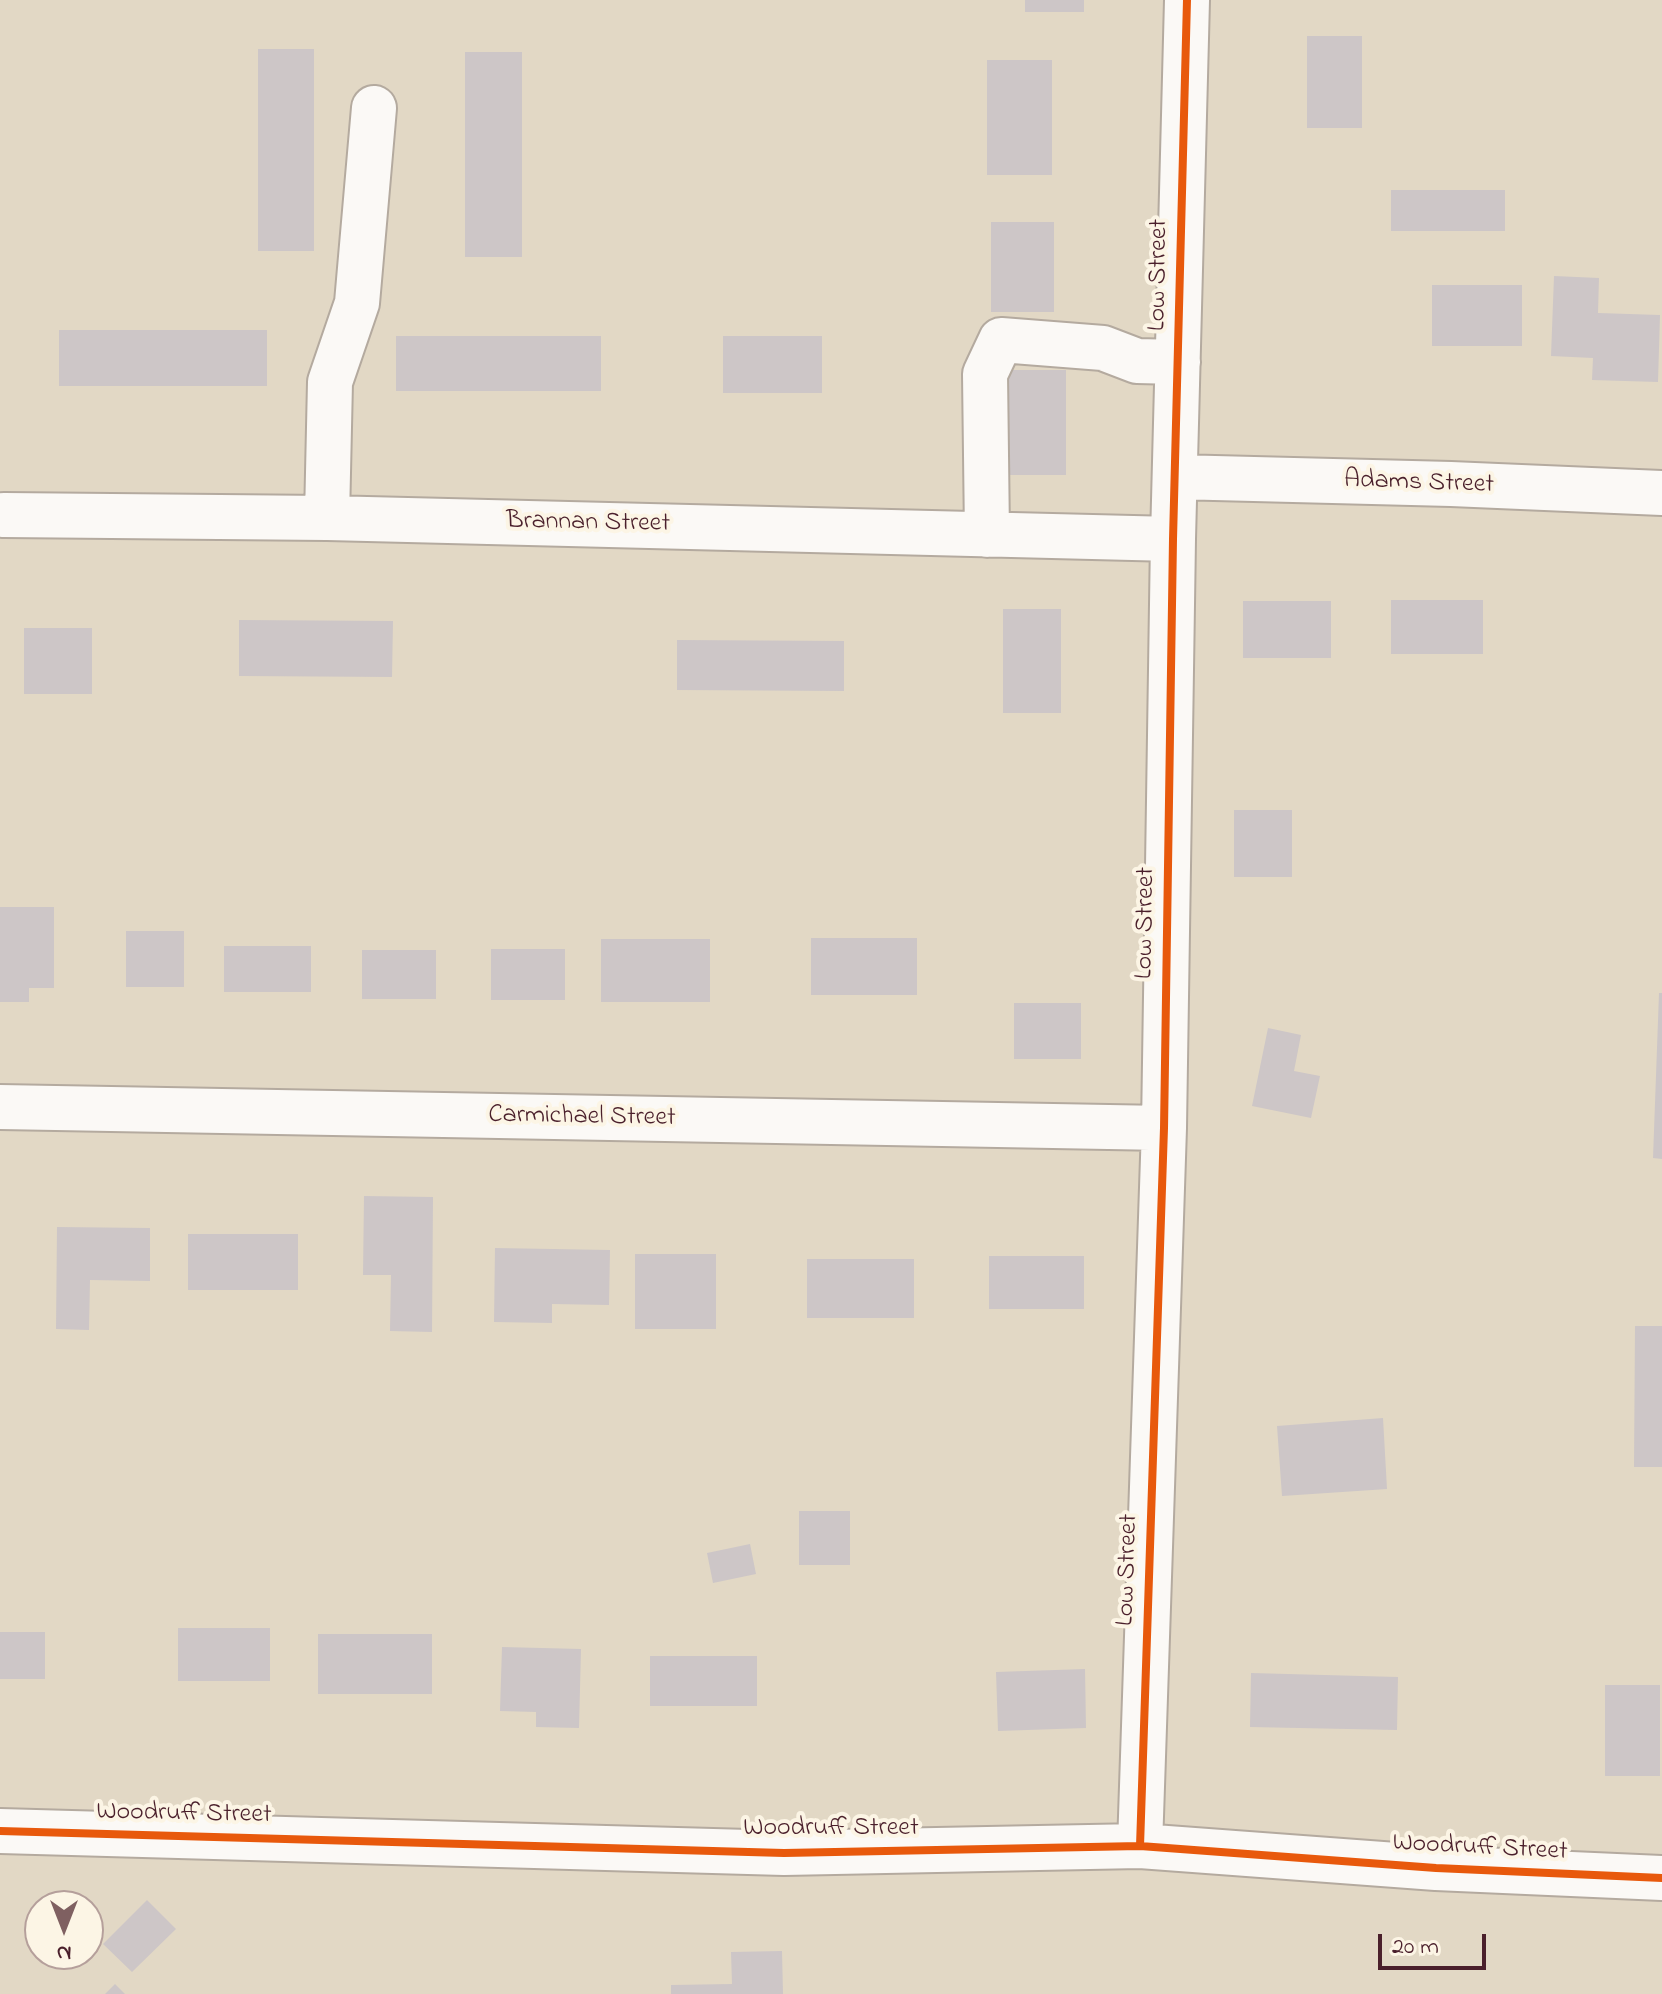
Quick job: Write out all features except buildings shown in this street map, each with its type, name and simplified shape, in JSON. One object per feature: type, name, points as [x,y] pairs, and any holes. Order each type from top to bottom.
[{"type":"street","name":"Low Street","points":[[1140,1846],[1164,1128],[1173,539],[1187,0]]},
{"type":"street","points":[[327,518],[330,382],[357,303],[374,108]]},
{"type":"street","points":[[987,535],[985,374],[1001,340],[1103,348],[1137,361],[1178,362]]},
{"type":"street","name":"Adams Street","points":[[1175,477],[1662,493]]},
{"type":"street","name":"Brannan Street","points":[[4,515],[327,518],[1173,539]]},
{"type":"street","name":"Carmichael Street","points":[[0,1107],[1164,1128]]},
{"type":"street","name":"Woodruff Street","points":[[0,1831],[784,1853],[1140,1846],[1436,1868],[1662,1878]]},
{"type":"cycle path","points":[[1140,1846],[1164,1128],[1173,539],[1187,0]]},
{"type":"cycle path","points":[[0,1831],[784,1853],[1140,1846],[1436,1868],[1662,1878]]}]
